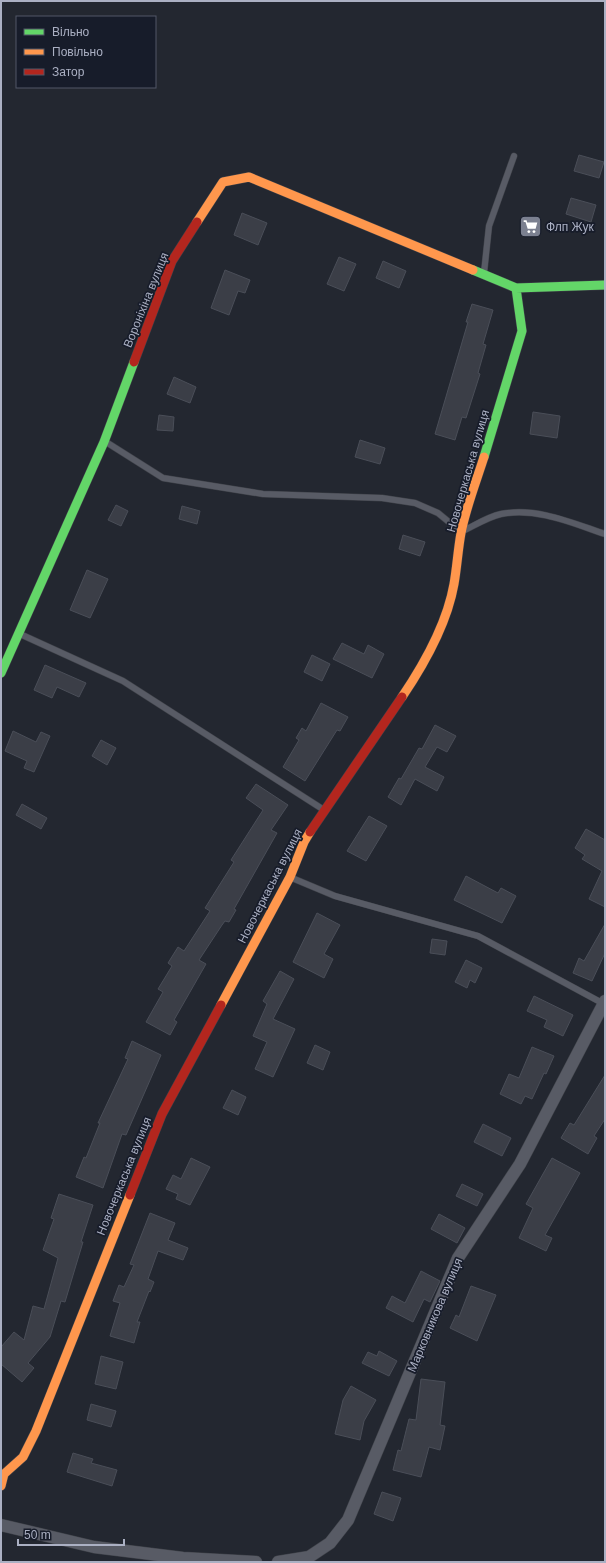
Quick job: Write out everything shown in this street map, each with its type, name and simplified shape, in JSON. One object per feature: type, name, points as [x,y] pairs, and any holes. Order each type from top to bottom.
[{"type":"street","name":"Вороніхіна вулиця","points":[[1,673],[20,634],[104,442],[172,261],[223,182],[249,177],[516,288],[600,286],[605,284]]},
{"type":"street","name":"Новочеркаська вулиця","points":[[1,1486],[4,1474],[23,1457],[36,1431],[162,1114],[290,877],[304,842],[324,810],[414,679],[436,638],[445,616],[454,585],[462,532],[522,331],[516,288]]},
{"type":"street","name":"Марковникова вулиця","points":[[278,1562],[309,1557],[330,1543],[348,1520],[458,1258],[520,1164],[604,1003]]},
{"type":"street","points":[[1,1525],[94,1548],[183,1558],[256,1562]]},
{"type":"lane","points":[[484,275],[489,226],[514,156]]},
{"type":"lane","points":[[104,442],[163,478],[263,494],[382,498],[415,503],[438,513],[462,532],[500,514],[527,514],[562,519],[605,534]]},
{"type":"lane","points":[[20,634],[122,681],[324,810]]},
{"type":"lane","points":[[290,877],[335,896],[478,936],[604,1003]]},
{"type":"building","points":[[579,155],[604,162],[599,178],[574,171]]},
{"type":"building","points":[[571,198],[596,205],[591,222],[566,214]]},
{"type":"building","points":[[242,213],[267,223],[258,245],[234,235]]},
{"type":"building","points":[[339,257],[356,264],[344,291],[327,284]]},
{"type":"building","points":[[383,261],[406,271],[399,288],[376,278]]},
{"type":"building","points":[[225,270],[250,280],[245,293],[238,291],[229,315],[211,308]]},
{"type":"building","points":[[472,304],[493,310],[483,344],[486,345],[478,373],[480,374],[466,418],[462,417],[455,440],[435,434]]},
{"type":"building","points":[[174,377],[196,387],[190,403],[167,394]]},
{"type":"building","points":[[533,412],[560,416],[557,438],[530,434]]},
{"type":"building","points":[[159,415],[174,417],[173,431],[157,430]]},
{"type":"building","points":[[360,440],[385,448],[380,464],[355,457]]},
{"type":"building","points":[[116,505],[128,511],[121,526],[108,520]]},
{"type":"building","points":[[182,506],[200,511],[197,524],[179,519]]},
{"type":"building","points":[[403,535],[425,542],[420,556],[399,549]]},
{"type":"building","points":[[87,570],[108,579],[90,618],[70,610]]},
{"type":"building","points":[[342,643],[364,654],[368,645],[384,654],[372,678],[333,659]]},
{"type":"building","points":[[312,655],[330,664],[322,681],[304,672]]},
{"type":"building","points":[[45,665],[86,683],[79,697],[57,687],[52,698],[34,690]]},
{"type":"building","points":[[321,703],[348,717],[340,731],[337,730],[305,781],[283,767],[299,740],[296,738],[302,728],[306,731]]},
{"type":"building","points":[[435,725],[456,736],[447,752],[437,747],[425,767],[444,777],[437,791],[415,779],[401,805],[388,797],[399,778],[401,779],[419,748],[422,749]]},
{"type":"building","points":[[13,731],[36,742],[41,732],[50,736],[34,772],[24,768],[27,761],[5,751]]},
{"type":"building","points":[[101,740],[116,748],[107,765],[92,756]]},
{"type":"building","points":[[256,784],[288,805],[271,830],[277,833],[234,909],[236,910],[229,922],[225,921],[222,925],[199,960],[206,964],[174,1020],[177,1022],[170,1035],[146,1022],[163,992],[158,989],[172,966],[168,963],[178,947],[184,951],[210,911],[205,908],[234,862],[231,860],[263,810],[246,798]]},
{"type":"building","points":[[22,804],[47,818],[41,829],[16,815]]},
{"type":"building","points":[[369,816],[387,826],[366,861],[347,851]]},
{"type":"building","points":[[586,829],[605,840],[605,907],[589,899],[602,871],[582,859],[585,855],[575,848]]},
{"type":"building","points":[[466,876],[498,893],[501,888],[516,896],[502,923],[454,900]]},
{"type":"building","points":[[317,913],[340,925],[324,954],[333,959],[324,978],[293,962]]},
{"type":"building","points":[[605,924],[605,953],[592,981],[573,973],[579,958],[584,961]]},
{"type":"building","points":[[432,939],[447,941],[445,955],[430,953]]},
{"type":"building","points":[[466,960],[482,968],[475,983],[470,980],[467,988],[455,982]]},
{"type":"building","points":[[280,971],[294,979],[273,1019],[295,1029],[273,1077],[255,1069],[267,1042],[253,1036],[267,1004],[263,1001]]},
{"type":"building","points":[[534,996],[573,1015],[563,1036],[544,1027],[547,1020],[527,1011]]},
{"type":"building","points":[[132,1041],[161,1055],[126,1135],[122,1134],[103,1188],[76,1177],[84,1157],[86,1158],[100,1123],[98,1123],[128,1059],[125,1058]]},
{"type":"building","points":[[315,1045],[330,1052],[323,1070],[307,1063]]},
{"type":"building","points":[[532,1047],[554,1056],[532,1099],[525,1096],[521,1104],[500,1094],[509,1074],[519,1078]]},
{"type":"building","points":[[605,1075],[605,1119],[594,1136],[597,1138],[588,1154],[561,1138],[570,1123],[574,1125]]},
{"type":"building","points":[[232,1090],[246,1097],[238,1115],[223,1108]]},
{"type":"building","points":[[483,1124],[511,1138],[502,1156],[474,1142]]},
{"type":"building","points":[[191,1158],[210,1167],[190,1205],[176,1199],[178,1194],[166,1189],[173,1175],[181,1179]]},
{"type":"building","points":[[552,1158],[580,1173],[545,1235],[552,1238],[546,1251],[519,1238],[533,1208],[526,1204]]},
{"type":"building","points":[[462,1184],[483,1194],[477,1206],[456,1196]]},
{"type":"building","points":[[59,1194],[93,1205],[81,1242],[83,1242],[65,1302],[61,1301],[50,1337],[28,1363],[34,1368],[22,1382],[1,1364],[1,1347],[14,1332],[24,1340],[33,1306],[44,1309],[58,1258],[43,1250],[54,1219],[51,1218]]},
{"type":"building","points":[[150,1213],[175,1223],[168,1240],[188,1248],[183,1260],[158,1251],[148,1279],[154,1282],[137,1322],[140,1322],[134,1343],[110,1336],[120,1303],[113,1301],[119,1285],[124,1287],[134,1265],[130,1264]]},
{"type":"building","points":[[439,1214],[465,1228],[457,1243],[431,1229]]},
{"type":"building","points":[[421,1271],[440,1281],[430,1302],[424,1299],[413,1322],[386,1308],[392,1296],[405,1303]]},
{"type":"building","points":[[471,1286],[496,1295],[477,1341],[450,1328],[456,1315],[459,1317]]},
{"type":"building","points":[[379,1351],[397,1361],[389,1376],[362,1363],[368,1352],[377,1356]]},
{"type":"building","points":[[101,1356],[123,1362],[116,1389],[95,1384]]},
{"type":"building","points":[[421,1379],[445,1382],[440,1425],[445,1426],[440,1450],[429,1447],[421,1477],[393,1470],[398,1450],[401,1451],[409,1419],[416,1420]]},
{"type":"building","points":[[351,1386],[376,1400],[364,1421],[360,1440],[335,1434],[343,1400]]},
{"type":"building","points":[[91,1404],[116,1411],[111,1427],[87,1420]]},
{"type":"building","points":[[73,1453],[93,1459],[91,1463],[117,1470],[112,1486],[67,1472]]},
{"type":"building","points":[[382,1492],[401,1498],[393,1521],[374,1514]]},
{"type":"traffic: fast","points":[[473,270],[516,288],[605,285]]},
{"type":"traffic: fast","points":[[484,457],[522,331],[516,288]]},
{"type":"traffic: fast","points":[[1,673],[104,442],[134,362]]},
{"type":"traffic: slow","points":[[197,222],[223,182],[249,177],[473,270]]},
{"type":"traffic: slow","points":[[402,697],[427,657],[446,614],[454,584],[463,523],[484,457]]},
{"type":"traffic: slow","points":[[221,1005],[290,877],[304,842],[310,832]]},
{"type":"traffic: slow","points":[[1,1486],[4,1474],[23,1457],[36,1431],[130,1195]]},
{"type":"traffic: jam","points":[[134,362],[172,261],[197,222]]},
{"type":"traffic: jam","points":[[310,832],[402,697]]},
{"type":"traffic: jam","points":[[130,1195],[162,1114],[221,1005]]},
{"type":"place","name":"Флп Жук","points":[[531,227]]}]
